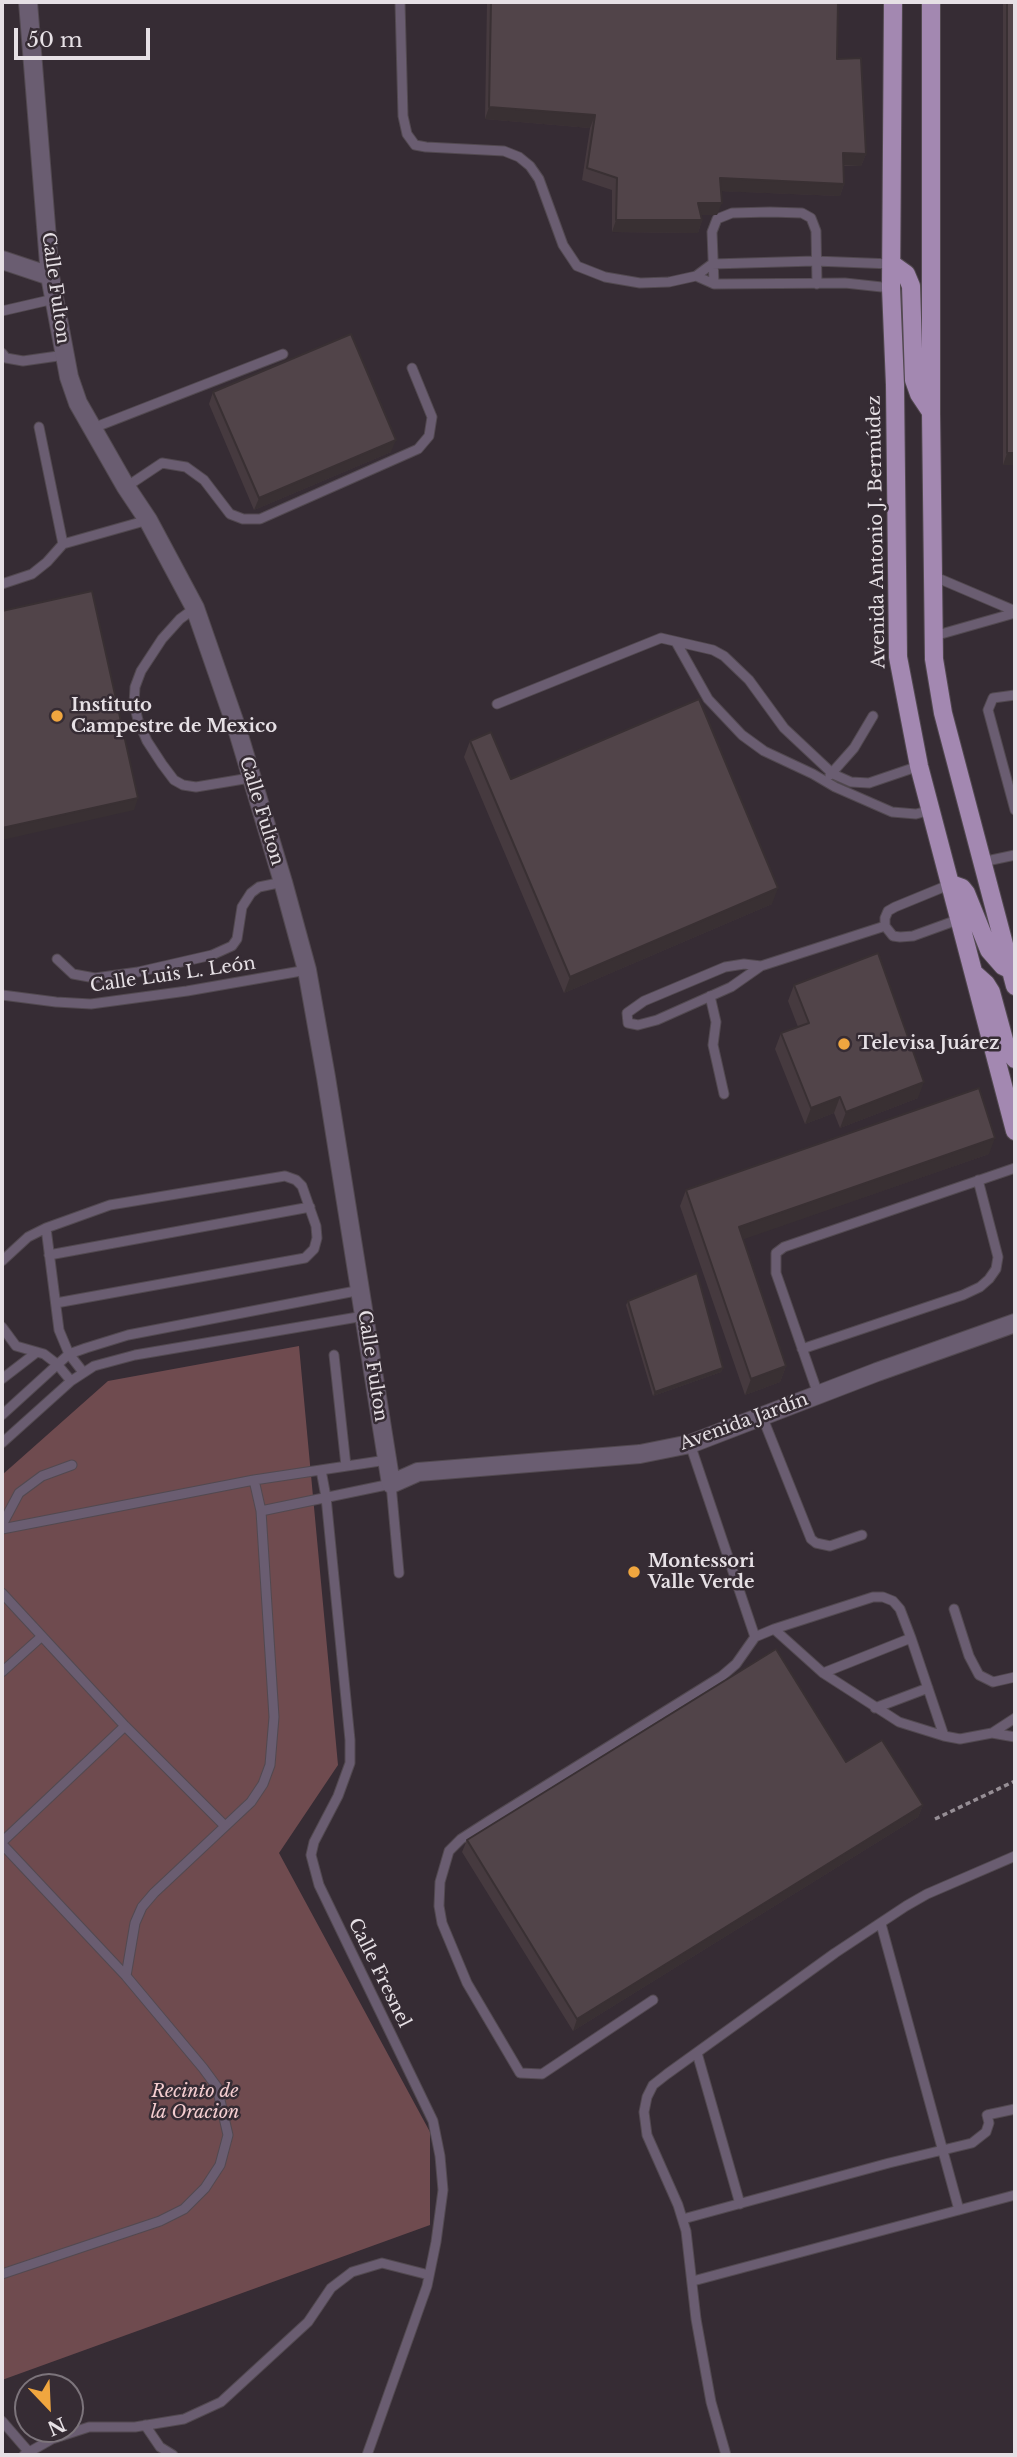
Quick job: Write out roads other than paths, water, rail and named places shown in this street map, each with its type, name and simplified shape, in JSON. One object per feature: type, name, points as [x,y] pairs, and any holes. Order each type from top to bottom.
[{"type":"main road","name":"Avenida Antonio J. Bermúdez","points":[[893,2],[891,288],[895,385],[898,657],[919,766],[1015,1131]]},
{"type":"main road","points":[[931,2],[934,659],[943,713],[1013,978]]},
{"type":"main road","points":[[892,264],[906,274],[911,286],[914,380],[919,394],[931,412]]},
{"type":"main road","points":[[951,884],[962,888],[966,893],[989,950],[1013,978]]},
{"type":"main road","points":[[973,973],[981,978],[991,992],[1006,1046],[1015,1059]]},
{"type":"street","name":"Calle Fulton","points":[[28,2],[50,276],[65,355],[78,403],[125,487],[148,520],[195,608],[238,732],[283,882],[307,970],[391,1484]]},
{"type":"street","points":[[2,260],[50,276]]},
{"type":"street","name":"Avenida Jardín","points":[[391,1484],[418,1472],[629,1455],[690,1444],[818,1394],[1015,1323]]},
{"type":"street","name":"Avenida Jardín","points":[[387,1460],[418,1472]]},
{"type":"lane","points":[[400,2],[403,116],[407,134],[415,145],[444,150],[504,151],[519,157],[539,179],[569,258],[585,270],[640,283],[669,282],[696,276],[712,264],[815,261],[892,264]]},
{"type":"lane","points":[[714,284],[712,232],[717,219],[732,213],[770,212],[802,214],[811,218],[816,231],[817,284]]},
{"type":"lane","points":[[696,276],[714,284],[845,283],[891,288]]},
{"type":"lane","points":[[2,311],[54,299]]},
{"type":"lane","points":[[2,353],[6,358],[23,361],[65,355]]},
{"type":"lane","points":[[93,428],[283,354]]},
{"type":"lane","points":[[125,487],[162,463],[186,467],[204,480],[230,514],[243,519],[260,519],[418,449],[429,436],[432,416],[411,369]]},
{"type":"lane","points":[[39,427],[63,544]]},
{"type":"lane","points":[[2,584],[32,574],[63,544],[148,520]]},
{"type":"lane","points":[[933,576],[1015,612]]},
{"type":"lane","points":[[195,608],[180,619],[162,639],[141,671],[135,687],[134,704],[138,720],[147,741],[162,764],[174,780],[183,785],[196,787],[250,778]]},
{"type":"lane","points":[[934,636],[1015,612]]},
{"type":"lane","points":[[497,704],[661,638],[713,650],[724,656],[749,680],[783,728],[833,774],[851,782],[869,783],[919,766]]},
{"type":"lane","points":[[676,642],[708,699],[742,735],[774,756],[866,803],[891,812],[916,814],[931,810]]},
{"type":"lane","points":[[1015,695],[993,698],[988,710],[1013,793],[1015,810]]},
{"type":"lane","points":[[823,780],[833,774],[854,748],[873,716]]},
{"type":"lane","points":[[982,862],[1015,855]]},
{"type":"lane","points":[[57,959],[73,974],[95,978],[138,972],[212,955],[232,946],[237,939],[242,907],[251,893],[259,887],[283,882]]},
{"type":"lane","points":[[951,884],[888,911],[885,926],[893,936],[913,936],[960,919]]},
{"type":"lane","points":[[761,966],[744,964],[725,967],[644,1001],[633,1007],[626,1018],[631,1025],[646,1023],[741,981],[761,966],[885,926]]},
{"type":"lane","name":"Calle Luis L. León","points":[[2,995],[91,1004],[307,970]]},
{"type":"lane","points":[[710,996],[716,1023],[713,1045],[724,1094]]},
{"type":"lane","points":[[818,1394],[776,1273],[776,1253],[784,1247],[1015,1168]]},
{"type":"lane","points":[[2,1261],[28,1237],[46,1227],[110,1205],[285,1176],[296,1180],[302,1186],[317,1238],[314,1249],[305,1258],[56,1303]]},
{"type":"lane","points":[[802,1349],[963,1295],[989,1279],[996,1269],[998,1257],[978,1181]]},
{"type":"lane","points":[[49,1255],[310,1207]]},
{"type":"lane","points":[[46,1227],[59,1330],[69,1354],[83,1372]]},
{"type":"lane","points":[[2,1415],[69,1354],[128,1335],[361,1290]]},
{"type":"lane","points":[[2,1443],[71,1381],[83,1372],[112,1360],[364,1316]]},
{"type":"lane","points":[[2,1327],[16,1346],[44,1354],[57,1364],[71,1381]]},
{"type":"lane","points":[[2,1379],[37,1352]]},
{"type":"lane","points":[[334,1355],[346,1466]]},
{"type":"lane","points":[[762,1416],[811,1538],[816,1544],[830,1546],[862,1535]]},
{"type":"lane","points":[[690,1444],[755,1637]]},
{"type":"lane","points":[[2,1527],[254,1480],[387,1460]]},
{"type":"lane","points":[[2,1527],[19,1493],[42,1476],[72,1465]]},
{"type":"lane","name":"Calle Fresnel","points":[[321,1470],[326,1497],[350,1763],[338,1796],[314,1842],[312,1855],[318,1885],[433,2121],[443,2190],[429,2275],[367,2455]]},
{"type":"lane","points":[[126,1976],[133,1930],[142,1907],[153,1893],[251,1802],[263,1784],[270,1765],[274,1741],[261,1511],[254,1480]]},
{"type":"lane","points":[[261,1511],[391,1484],[399,1573]]},
{"type":"lane","points":[[2,1593],[125,1726],[226,1826]]},
{"type":"lane","points":[[653,2000],[541,2074],[520,2073],[467,1983],[442,1923],[439,1906],[440,1882],[449,1852],[461,1839],[722,1676],[736,1664],[755,1637],[862,1600],[883,1597],[900,1608],[944,1736]]},
{"type":"lane","points":[[954,1609],[969,1656],[979,1675],[993,1682],[1015,1677]]},
{"type":"lane","points":[[774,1629],[823,1673],[899,1722],[960,1739],[992,1733],[1015,1737]]},
{"type":"lane","points":[[2,1672],[41,1637]]},
{"type":"lane","points":[[823,1673],[911,1638]]},
{"type":"lane","points":[[874,1708],[928,1688]]},
{"type":"lane","points":[[992,1733],[1015,1718]]},
{"type":"lane","points":[[2,2274],[160,2221],[184,2209],[205,2188],[220,2165],[228,2135],[217,2087],[204,2067],[126,1976],[2,1843],[125,1726]]},
{"type":"lane","points":[[726,2455],[696,2319],[683,2219],[647,2135],[644,2112],[647,2097],[653,2085],[835,1953],[928,1894],[1015,1856]]},
{"type":"lane","points":[[881,1924],[959,2210]]},
{"type":"lane","points":[[697,2053],[740,2204]]},
{"type":"lane","points":[[683,2219],[972,2143],[986,2132],[989,2123],[987,2115],[1015,2109]]},
{"type":"lane","points":[[693,2281],[1015,2195]]},
{"type":"lane","points":[[2,2421],[26,2453],[52,2439],[89,2427],[145,2425],[184,2420],[221,2402],[308,2322],[331,2288],[352,2272],[382,2263],[429,2275]]},
{"type":"lane","points":[[145,2425],[160,2447],[173,2455]]},
{"type":"place","name":"Instituto Campestre de Mexico","points":[[57,716]]},
{"type":"place","name":"Televisa Juárez","points":[[844,1044]]},
{"type":"place","name":"Montessori Valle Verde","points":[[634,1572]]},
{"type":"park label","name":"Recinto de la Oracion","points":[[195,2102]]}]
